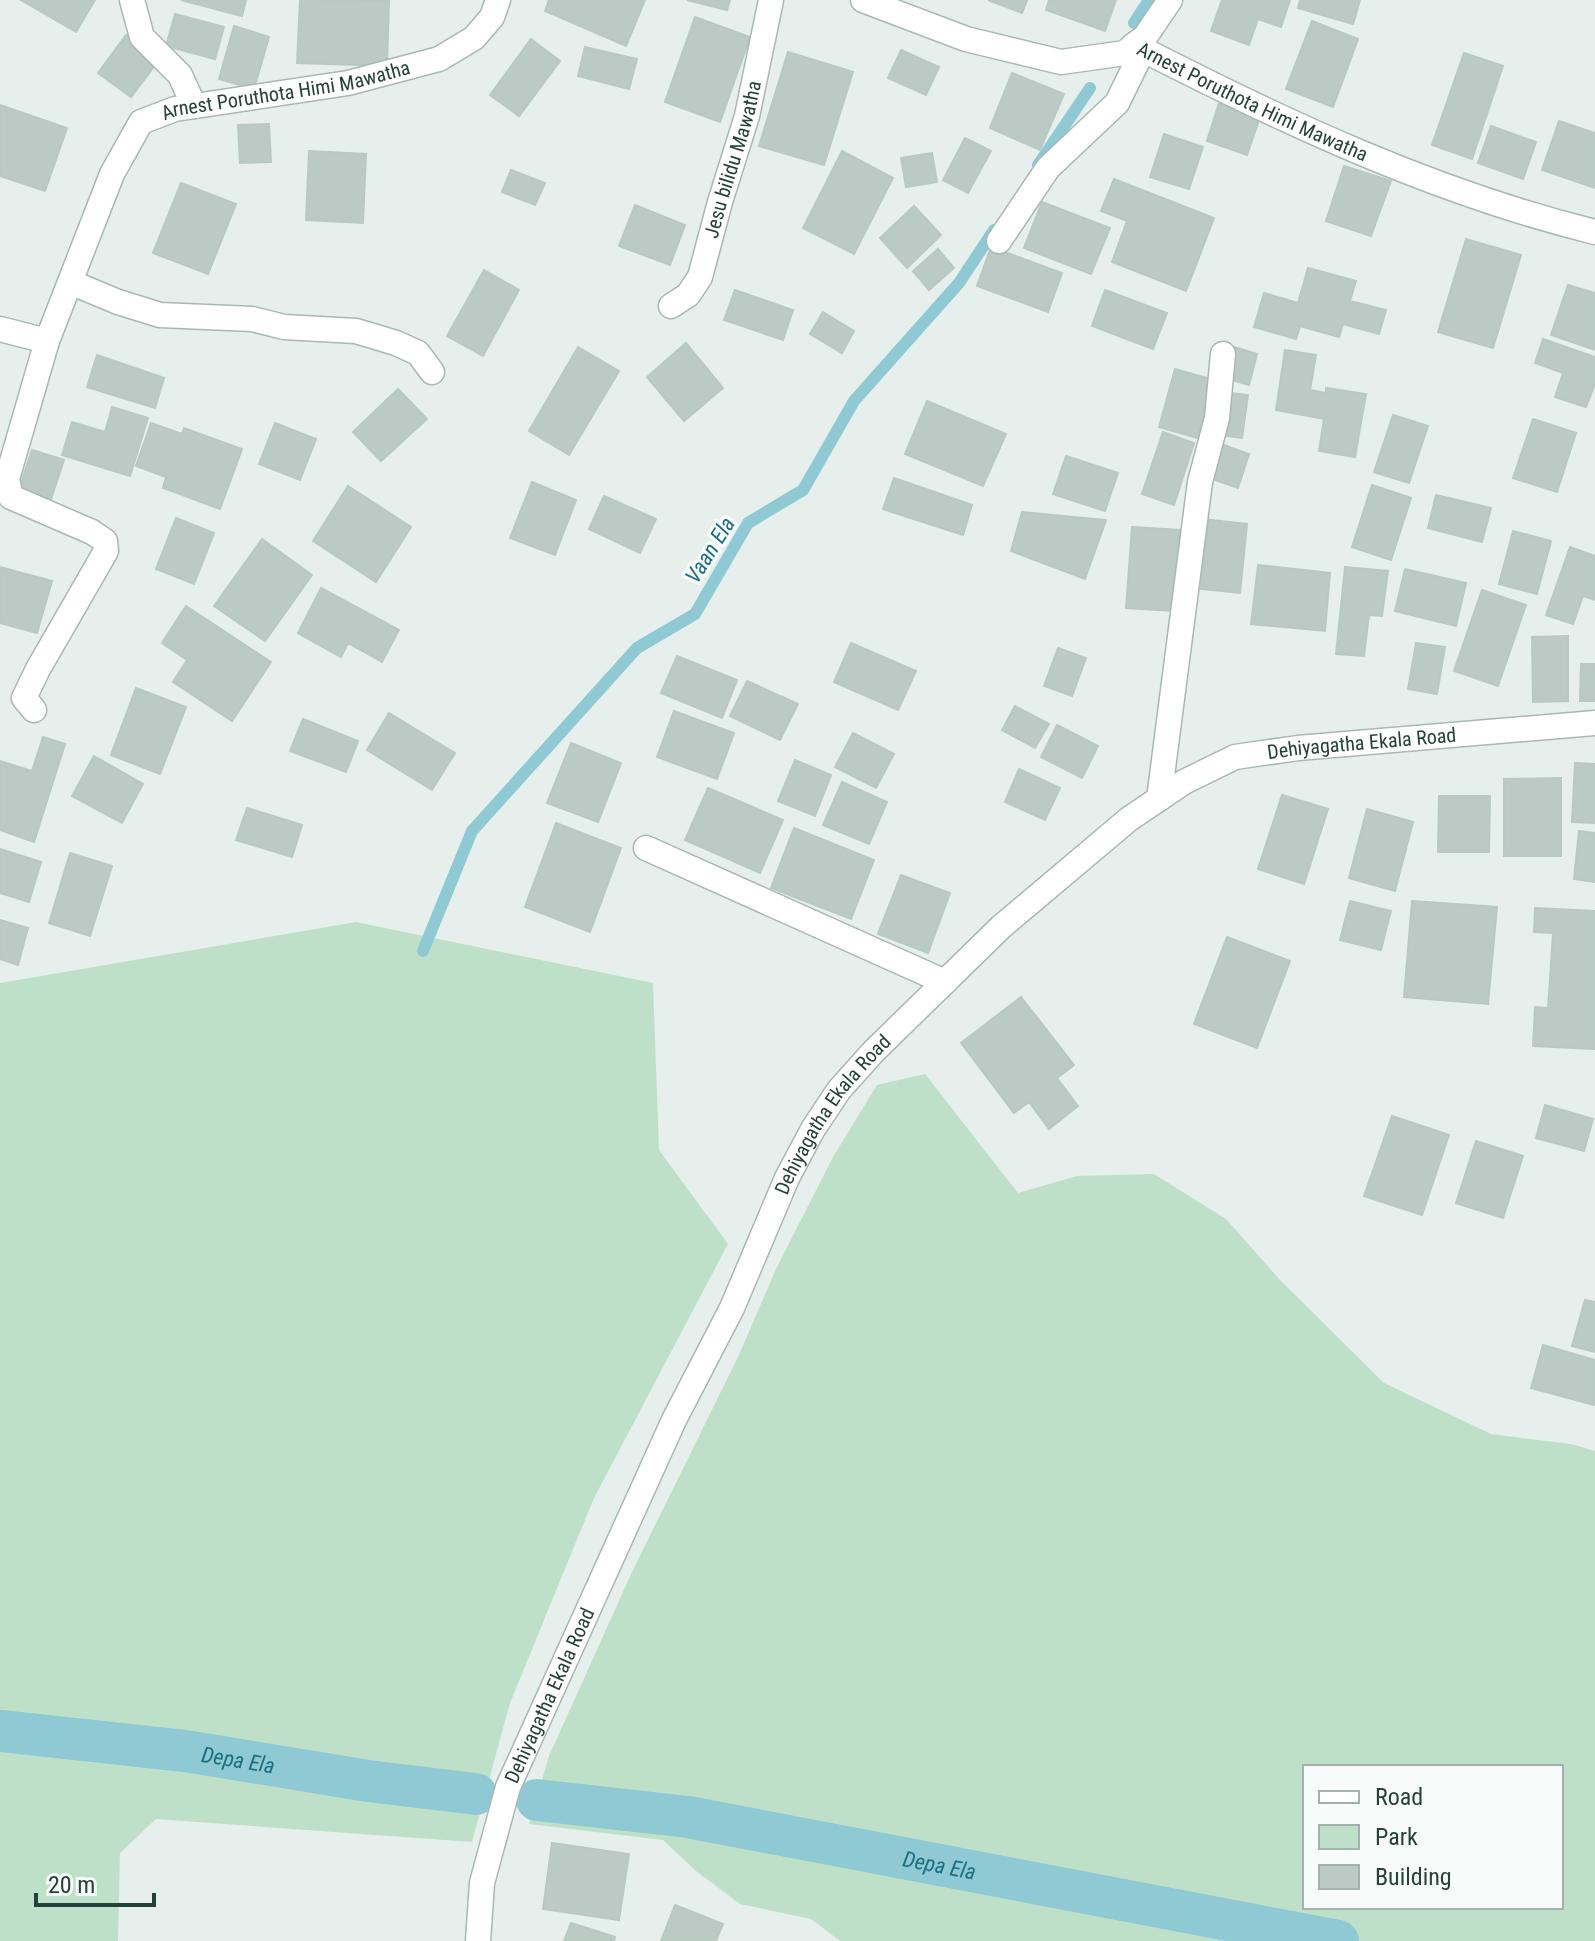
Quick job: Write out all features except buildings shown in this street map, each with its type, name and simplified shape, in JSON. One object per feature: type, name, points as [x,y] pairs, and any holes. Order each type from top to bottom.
[{"type":"street","points":[[132,0],[142,37],[180,75],[194,106]]},
{"type":"street","name":"Arnest Poruthota Himi Mawatha","points":[[34,710],[24,698],[106,551],[105,541],[92,532],[11,497],[7,479],[47,341],[112,174],[141,122],[175,109],[348,83],[439,59],[474,38],[492,17],[498,0]]},
{"type":"street","name":"Jesu bilidu Mawatha","points":[[671,306],[688,295],[700,277],[747,116],[771,0]]},
{"type":"street","name":"Arnest Poruthota Himi Mawatha","points":[[863,0],[966,39],[1061,62],[1125,53],[1139,48],[1277,117],[1376,161],[1537,217],[1595,232]]},
{"type":"street","points":[[999,241],[1048,168],[1117,103],[1139,48],[1170,0]]},
{"type":"street","points":[[70,282],[160,315],[252,319],[284,327],[356,331],[418,353],[432,372]]},
{"type":"street","points":[[0,329],[47,341]]},
{"type":"street","points":[[1159,799],[1200,482],[1217,418],[1223,354]]},
{"type":"street","name":"Dehiyagatha Ekala Road","points":[[478,1941],[482,1883],[508,1787],[667,1434],[732,1308],[787,1178],[813,1129],[839,1090],[873,1052],[1001,927],[1129,819],[1184,782],[1235,757],[1298,748],[1595,723]]},
{"type":"street","points":[[646,848],[945,982]]},
{"type":"green space","points":[[356,922],[653,983],[659,1150],[728,1244],[594,1498],[510,1703],[472,1842],[156,1819],[120,1853],[118,1941],[0,1941],[0,983]]},
{"type":"green space","points":[[925,1074],[1018,1193],[1077,1176],[1154,1174],[1226,1219],[1280,1280],[1384,1383],[1491,1434],[1571,1444],[1595,1451],[1595,1941],[840,1941],[811,1919],[740,1904],[696,1871],[663,1840],[529,1824],[549,1756],[632,1572],[738,1357],[776,1269],[833,1157],[877,1085]]},
{"type":"waterway","name":"Vaan Ela","points":[[1134,23],[1149,0]]},
{"type":"waterway","name":"Vaan Ela","points":[[1038,165],[1090,88]]},
{"type":"waterway","name":"Vaan Ela","points":[[423,951],[472,831],[637,648],[695,614],[748,523],[803,490],[854,401],[959,283],[994,230]]},
{"type":"waterway","name":"Depa Ela","points":[[0,1731],[185,1751],[368,1781],[476,1794]]},
{"type":"waterway","name":"Depa Ela","points":[[537,1800],[688,1817],[1338,1941]]}]
